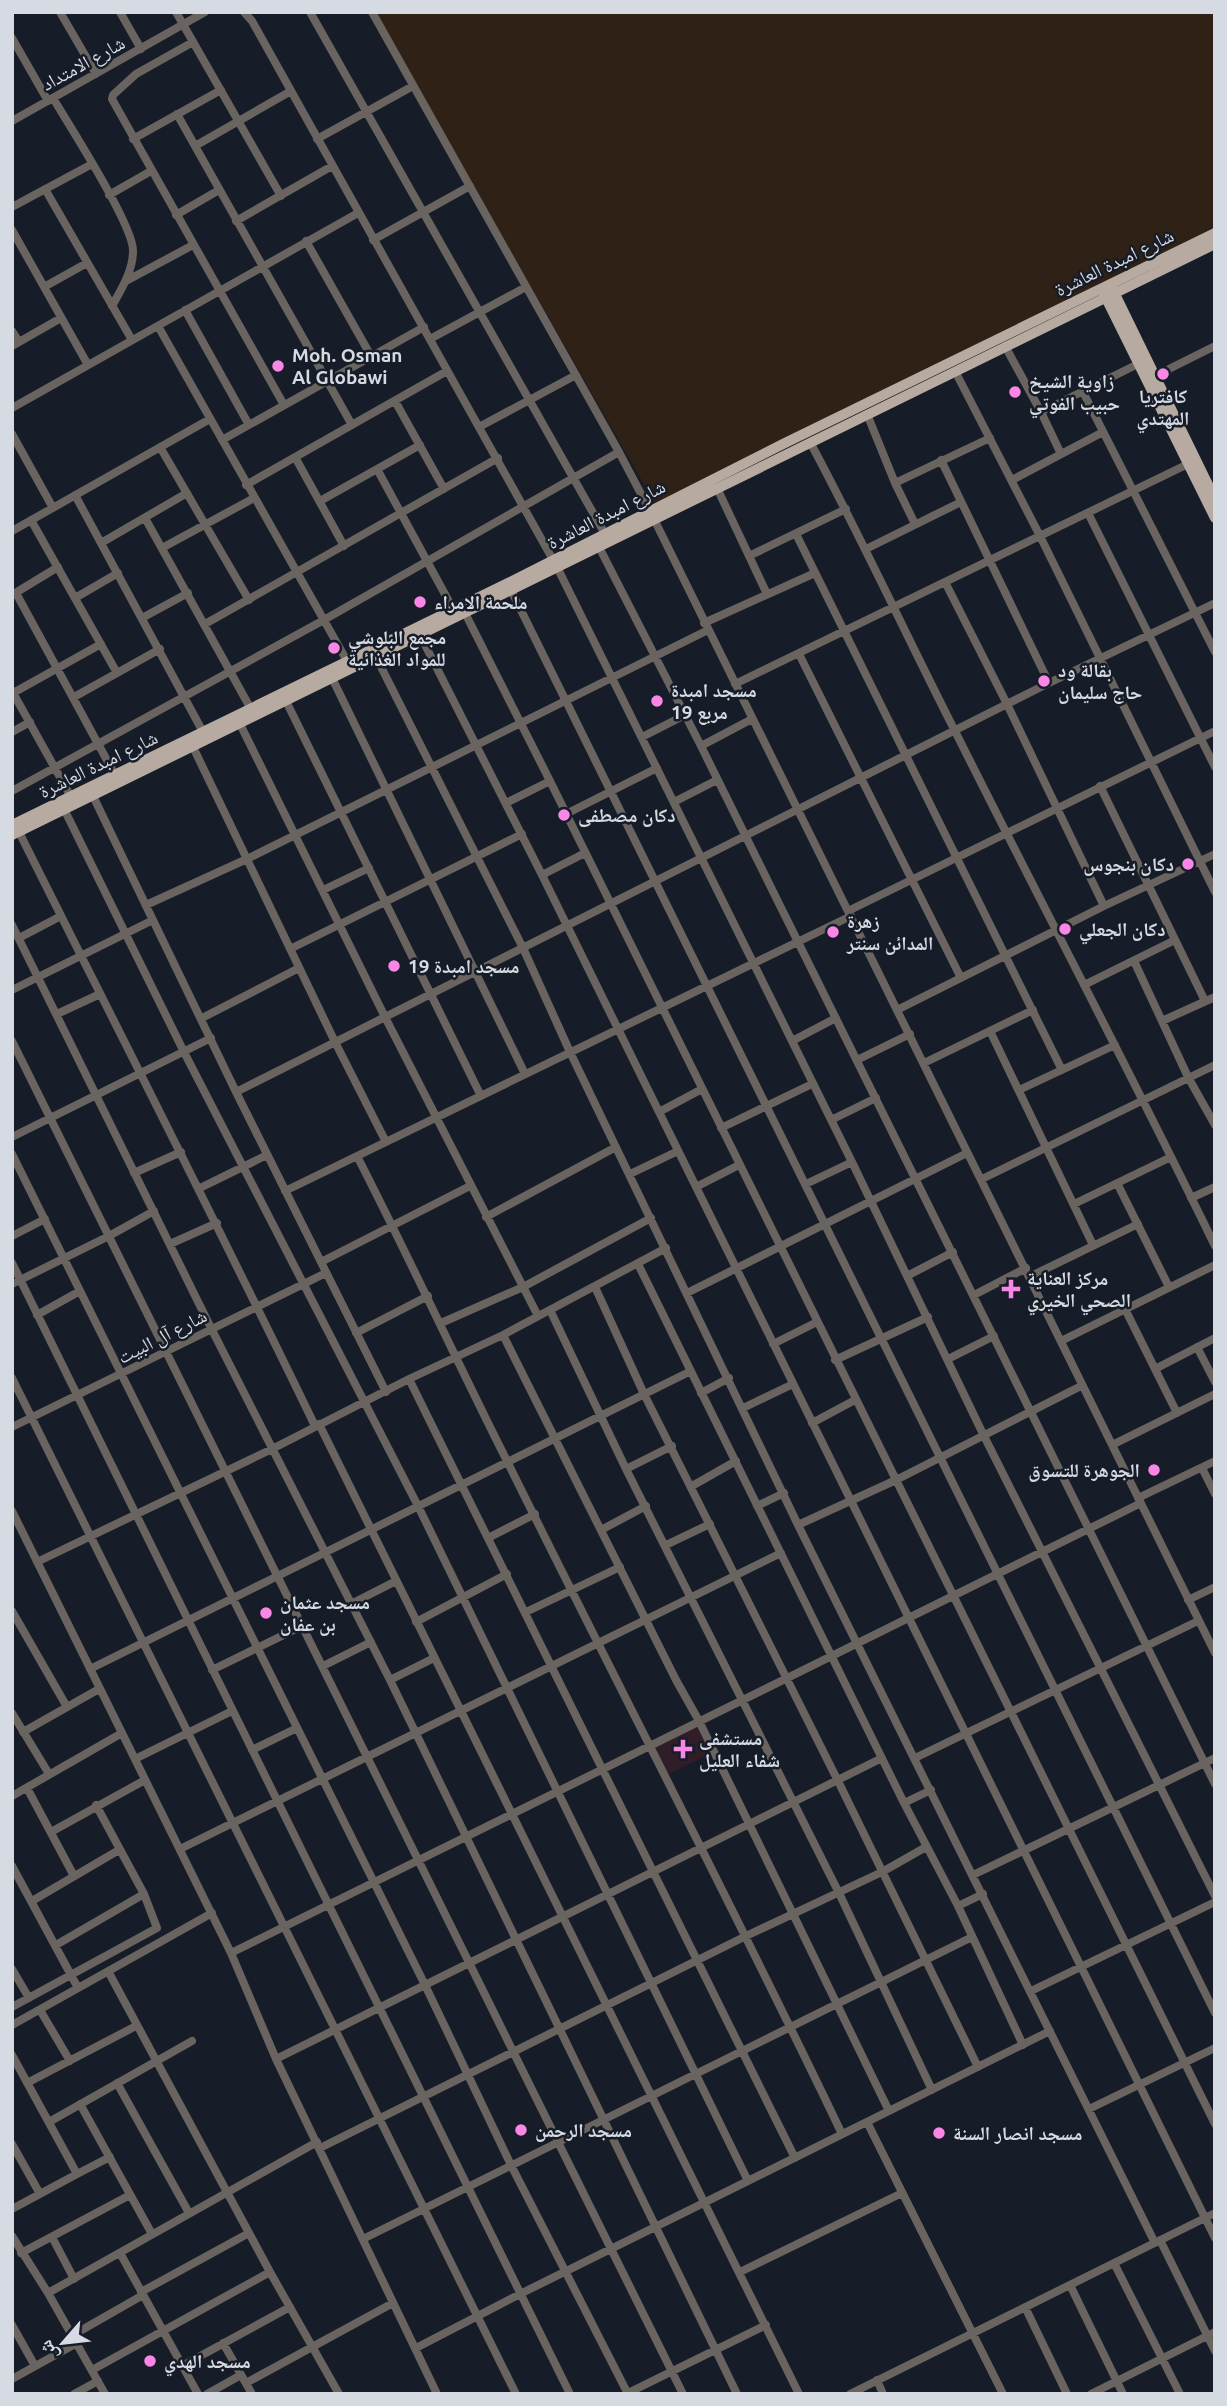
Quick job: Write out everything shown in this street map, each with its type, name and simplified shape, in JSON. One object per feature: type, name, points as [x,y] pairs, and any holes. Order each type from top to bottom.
[{"type":"main road","name":"شارع امبدة العاشرة","points":[[15,831],[93,796],[203,732],[286,701],[420,635],[459,611],[511,590],[605,534],[717,488],[1005,346],[1215,233]]},
{"type":"main road","name":"شارع امبدة العاشرة","points":[[15,831],[71,797],[115,775],[193,747],[240,724],[253,713],[347,661],[555,564],[599,547],[652,515],[1077,299],[1108,291],[1215,244]]},
{"type":"main road","points":[[1108,291],[1138,364],[1214,513]]},
{"type":"main road","points":[[1108,291],[1210,476],[1215,499]]},
{"type":"street","points":[[60,12],[96,74]]},
{"type":"street","points":[[120,12],[141,49]]},
{"type":"street","points":[[176,12],[281,195]]},
{"type":"street","name":"شارع الامتداد","points":[[12,121],[205,12]]},
{"type":"street","points":[[236,12],[248,15],[525,506],[754,963],[984,1436],[1215,1896]]},
{"type":"street","points":[[310,12],[605,534]]},
{"type":"street","points":[[372,12],[576,374],[652,515],[1215,1654]]},
{"type":"street","points":[[12,38],[92,164],[133,244],[126,281],[112,306]]},
{"type":"street","points":[[193,41],[136,74],[113,94],[112,99],[284,405]]},
{"type":"street","points":[[317,139],[413,86]]},
{"type":"street","points":[[133,139],[221,90]]},
{"type":"street","points":[[195,146],[291,90]]},
{"type":"street","points":[[177,114],[352,425]]},
{"type":"street","points":[[12,207],[92,164]]},
{"type":"street","points":[[236,221],[332,166]]},
{"type":"street","points":[[109,195],[151,171]]},
{"type":"street","points":[[373,240],[470,186]]},
{"type":"street","points":[[45,189],[132,340]]},
{"type":"street","points":[[176,215],[219,190]]},
{"type":"street","points":[[12,408],[358,213]]},
{"type":"street","points":[[12,230],[88,365]]},
{"type":"street","points":[[306,241],[371,356]]},
{"type":"street","points":[[126,281],[193,245]]},
{"type":"street","points":[[12,251],[21,246]]},
{"type":"street","points":[[44,287],[87,263]]},
{"type":"street","points":[[430,339],[526,287]]},
{"type":"street","points":[[185,310],[249,425]]},
{"type":"street","points":[[12,331],[15,344],[61,318]]},
{"type":"street","points":[[158,326],[322,621],[347,661]]},
{"type":"street","points":[[222,440],[424,327]]},
{"type":"street","points":[[1005,346],[1061,454]]},
{"type":"street","points":[[1155,376],[1215,346]]},
{"type":"street","points":[[1041,412],[1138,364]]},
{"type":"street","points":[[956,370],[1215,892]]},
{"type":"street","points":[[246,485],[447,371]]},
{"type":"street","points":[[479,427],[576,374]]},
{"type":"street","points":[[1083,392],[1215,652]]},
{"type":"street","points":[[395,401],[444,489]]},
{"type":"street","points":[[867,414],[915,524]]},
{"type":"street","points":[[12,531],[210,419]]},
{"type":"street","points":[[1012,480],[1103,432]]},
{"type":"street","points":[[12,434],[53,508]]},
{"type":"street","points":[[895,483],[990,438]]},
{"type":"street","points":[[810,442],[1215,1246]]},
{"type":"street","points":[[320,501],[419,445]]},
{"type":"street","points":[[160,447],[249,600]]},
{"type":"street","points":[[12,790],[322,621],[619,452]]},
{"type":"street","points":[[295,457],[344,546]]},
{"type":"street","points":[[205,624],[498,458]]},
{"type":"street","points":[[941,460],[1049,683]]},
{"type":"street","points":[[735,684],[1188,464]]},
{"type":"street","points":[[377,469],[521,723],[1215,2124]]},
{"type":"street","points":[[717,488],[751,555],[767,594]]},
{"type":"street","points":[[102,543],[187,493]]},
{"type":"street","points":[[75,495],[203,732]]},
{"type":"street","points":[[162,548],[254,498]]},
{"type":"street","points":[[866,549],[961,502]]},
{"type":"street","points":[[751,555],[846,509]]},
{"type":"street","points":[[1088,513],[1215,767]]},
{"type":"street","points":[[145,518],[253,713]]},
{"type":"street","points":[[31,520],[117,673]]},
{"type":"street","points":[[796,534],[1062,1070]]},
{"type":"street","points":[[599,547],[746,836],[1215,1784]]},
{"type":"street","points":[[58,567],[14,594],[58,668],[115,775]]},
{"type":"street","points":[[75,598],[118,573]]},
{"type":"street","points":[[146,905],[247,859],[654,656],[767,594],[815,573]]},
{"type":"street","points":[[945,582],[1104,906]]},
{"type":"street","points":[[511,590],[1215,2012]]},
{"type":"street","points":[[142,618],[188,593]]},
{"type":"street","points":[[236,1092],[1049,683],[1215,603]]},
{"type":"street","points":[[420,635],[522,834],[1215,2238]]},
{"type":"street","points":[[71,797],[13,692],[101,644]]},
{"type":"street","points":[[74,697],[160,649]]},
{"type":"street","points":[[799,654],[961,978]]},
{"type":"street","points":[[376,657],[523,948],[570,1052],[798,1525],[1089,2109],[1158,2241],[1211,2334],[1215,2351]]},
{"type":"street","points":[[332,678],[432,878],[525,1074]]},
{"type":"street","points":[[286,701],[481,1096]]},
{"type":"street","points":[[642,737],[685,715]]},
{"type":"street","points":[[701,746],[752,719]]},
{"type":"street","points":[[12,732],[30,722]]},
{"type":"street","points":[[240,724],[538,1317]]},
{"type":"street","points":[[285,1191],[798,942],[911,880],[1215,731]]},
{"type":"street","points":[[193,747],[386,1142]]},
{"type":"street","points":[[566,814],[657,768]]},
{"type":"street","points":[[674,802],[717,780]]},
{"type":"street","points":[[506,803],[550,781]]},
{"type":"street","points":[[1100,786],[1205,1001]]},
{"type":"street","points":[[93,796],[236,1092],[386,1392]]},
{"type":"street","points":[[64,809],[302,1285],[418,1506],[748,2181]]},
{"type":"street","points":[[15,831],[200,1188],[513,1813],[799,2394]]},
{"type":"street","points":[[290,949],[522,834]]},
{"type":"street","points":[[542,875],[585,853]]},
{"type":"street","points":[[897,1010],[1148,884],[1215,854]]},
{"type":"street","points":[[323,890],[369,869]]},
{"type":"street","points":[[19,938],[61,916]]},
{"type":"street","points":[[12,990],[153,920]]},
{"type":"street","points":[[12,925],[211,1328],[390,1680],[737,2394]]},
{"type":"street","points":[[1084,985],[1175,940]]},
{"type":"street","points":[[1134,961],[1188,1077],[1215,1125]]},
{"type":"street","points":[[202,1017],[299,968]]},
{"type":"street","points":[[57,1014],[100,993]]},
{"type":"street","points":[[1162,1021],[1215,997]]},
{"type":"street","points":[[924,1063],[1033,1010]]},
{"type":"street","points":[[792,1041],[836,1018]]},
{"type":"street","points":[[990,1031],[1093,1245]]},
{"type":"street","points":[[857,1060],[909,1034]]},
{"type":"street","points":[[12,1137],[211,1038]]},
{"type":"street","points":[[12,1041],[683,2394]]},
{"type":"street","points":[[1019,1090],[1115,1045]]},
{"type":"street","points":[[982,1179],[1215,1065]]},
{"type":"street","points":[[721,1128],[812,1083]]},
{"type":"street","points":[[659,1112],[702,1089]]},
{"type":"street","points":[[831,1120],[876,1098]]},
{"type":"street","points":[[486,1217],[617,1147]]},
{"type":"street","points":[[630,1174],[678,1151]]},
{"type":"street","points":[[134,1172],[181,1152]]},
{"type":"street","points":[[687,1293],[967,1153]]},
{"type":"street","points":[[12,1154],[425,1985],[511,2165],[627,2394],[766,2325]]},
{"type":"street","points":[[200,1188],[267,1155]]},
{"type":"street","points":[[357,1156],[842,2134]]},
{"type":"street","points":[[1074,1205],[1171,1157]]},
{"type":"street","points":[[806,1184],[852,1163]]},
{"type":"street","points":[[696,1187],[739,1165]]},
{"type":"street","points":[[1117,1183],[1170,1287]]},
{"type":"street","points":[[321,1262],[470,1186]]},
{"type":"street","points":[[1191,1198],[1215,1186]]},
{"type":"street","points":[[16,1282],[153,1211]]},
{"type":"street","points":[[12,1236],[45,1219]]},
{"type":"street","points":[[441,1323],[523,1287],[651,1219]]},
{"type":"street","points":[[170,1244],[217,1223]]},
{"type":"street","points":[[974,1295],[1138,1224]]},
{"type":"street","points":[[37,1562],[503,1335],[666,1248]]},
{"type":"street","points":[[907,1276],[953,1252]]},
{"type":"street","points":[[12,1263],[16,1282],[37,1315],[137,1514],[570,2394]]},
{"type":"street","points":[[638,1264],[904,1803],[958,1906],[1023,2045]]},
{"type":"street","points":[[1061,1341],[1215,1265]]},
{"type":"street","name":"شارع آل البيت","points":[[12,1427],[326,1273]]},
{"type":"street","points":[[595,1287],[644,1394],[978,2067]]},
{"type":"street","points":[[37,1315],[80,1292]]},
{"type":"street","points":[[356,1333],[428,1296]]},
{"type":"street","points":[[550,1310],[626,1469],[839,1894],[932,2090]]},
{"type":"street","points":[[1126,1311],[1177,1413]]},
{"type":"street","points":[[835,1360],[928,1317]]},
{"type":"street","points":[[774,1345],[817,1322]]},
{"type":"street","points":[[503,1335],[699,1721],[889,2111]]},
{"type":"street","points":[[948,1359],[994,1336]]},
{"type":"street","points":[[1155,1368],[1215,1338]]},
{"type":"street","points":[[1197,1347],[1215,1382]]},
{"type":"street","points":[[90,1670],[691,1371]]},
{"type":"street","points":[[12,1378],[516,2394]]},
{"type":"street","points":[[701,1393],[729,1378]]},
{"type":"street","points":[[409,1379],[795,2158]]},
{"type":"street","points":[[743,1408],[793,1384]]},
{"type":"street","points":[[798,1525],[896,1480],[1081,1386]]},
{"type":"street","points":[[1112,1445],[1215,1394]]},
{"type":"street","points":[[812,1423],[855,1400]]},
{"type":"street","points":[[626,1469],[672,1446]]},
{"type":"street","points":[[692,1486],[737,1461]]},
{"type":"street","points":[[231,1953],[1088,1530],[1215,1461]]},
{"type":"street","points":[[1202,1468],[1215,1494]]},
{"type":"street","points":[[757,1506],[784,1493]]},
{"type":"street","points":[[601,1530],[646,1506]]},
{"type":"street","points":[[12,1511],[212,1913],[276,2059],[437,2394]]},
{"type":"street","points":[[488,1538],[534,1514]]},
{"type":"street","points":[[666,1545],[710,1524]]},
{"type":"street","points":[[12,1534],[21,1529]]},
{"type":"street","points":[[180,1849],[781,1553]]},
{"type":"street","points":[[526,1612],[620,1567]]},
{"type":"street","points":[[416,1622],[507,1574]]},
{"type":"street","points":[[351,1604],[396,1581]]},
{"type":"street","points":[[1188,1600],[1215,1587]]},
{"type":"street","points":[[12,1611],[67,1707]]},
{"type":"street","points":[[915,1759],[1198,1621]]},
{"type":"street","points":[[212,1670],[302,1626]]},
{"type":"street","points":[[323,1666],[371,1642]]},
{"type":"street","points":[[390,1680],[434,1658]]},
{"type":"street","points":[[23,1732],[99,1689]]},
{"type":"street","points":[[135,1759],[232,1711]]},
{"type":"street","points":[[12,1713],[49,1774]]},
{"type":"street","points":[[252,1751],[297,1728]]},
{"type":"street","points":[[12,1796],[122,1733]]},
{"type":"street","points":[[276,2059],[882,1758]]},
{"type":"street","points":[[973,1875],[1215,1758]]},
{"type":"street","points":[[51,1832],[145,1780]]},
{"type":"street","points":[[27,1788],[74,1876]]},
{"type":"street","points":[[904,1803],[931,1790]]},
{"type":"street","points":[[12,2007],[157,1928],[144,1895],[96,1805]]},
{"type":"street","points":[[48,2293],[227,2192],[319,2145],[424,2098],[697,1961],[839,1894],[926,1847]]},
{"type":"street","points":[[32,1901],[119,1850]]},
{"type":"street","points":[[12,1866],[78,1988]]},
{"type":"street","points":[[958,1906],[983,1894]]},
{"type":"street","points":[[55,1945],[144,1895]]},
{"type":"street","points":[[1031,1992],[1215,1902]]},
{"type":"street","points":[[12,2025],[212,1913]]},
{"type":"street","points":[[363,2239],[972,1937]]},
{"type":"street","points":[[12,1969],[29,1998]]},
{"type":"street","points":[[108,1971],[339,2394]]},
{"type":"street","points":[[40,2010],[69,2061]]},
{"type":"street","points":[[27,2083],[136,2026]]},
{"type":"street","points":[[416,2348],[1051,2031]]},
{"type":"street","points":[[49,2122],[192,2041]]},
{"type":"street","points":[[1089,2109],[1215,2048]]},
{"type":"street","points":[[12,2055],[77,2174]]},
{"type":"street","points":[[117,2082],[189,2213]]},
{"type":"street","points":[[80,2104],[152,2234]]},
{"type":"street","points":[[867,2122],[1003,2394]]},
{"type":"street","points":[[12,2144],[40,2194]]},
{"type":"street","points":[[12,2209],[110,2157]]},
{"type":"street","points":[[740,2272],[902,2193]]},
{"type":"street","points":[[21,2253],[130,2195]]},
{"type":"street","points":[[850,2394],[1215,2213]]},
{"type":"street","points":[[12,2379],[36,2366],[142,2294],[249,2233]]},
{"type":"street","points":[[52,2237],[74,2279]]},
{"type":"street","points":[[13,2239],[48,2293],[105,2394]]},
{"type":"street","points":[[120,2253],[198,2394]]},
{"type":"street","points":[[1114,2263],[1180,2394]]},
{"type":"street","points":[[92,2370],[270,2272]]},
{"type":"street","points":[[1070,2285],[1123,2394]]},
{"type":"street","points":[[207,2394],[312,2347],[393,2303]]},
{"type":"street","points":[[182,2366],[290,2307]]},
{"type":"street","points":[[1025,2307],[1067,2394]]},
{"type":"street","points":[[12,2325],[36,2366]]},
{"type":"street","points":[[1091,2394],[1211,2334]]},
{"type":"street","points":[[223,2343],[252,2394]]},
{"type":"street","points":[[877,2380],[883,2394]]},
{"type":"street","points":[[74,2394],[98,2381]]},
{"type":"shaded area","points":[[374,12],[1215,12],[1215,243],[662,516]]},
{"type":"shaded area","name":"مستشفى شفاء العليل","points":[[698,1723],[713,1752],[667,1775],[652,1746]]},
{"type":"place","name":"Moh. Osman Al Globawi","points":[[278,366]]},
{"type":"place","name":"كافتريا المهتدي","points":[[1163,374]]},
{"type":"place","name":"زاوية الشيخ حبيب الفوتي","points":[[1015,392]]},
{"type":"place","name":"ملحمة الامراء","points":[[420,602]]},
{"type":"place","name":"مجمع البلوشي للمواد الغذائية","points":[[334,648]]},
{"type":"place","name":"بقالة ود حاج سليمان","points":[[1044,681]]},
{"type":"place","name":"مسجد امبدة مربع 19","points":[[657,701]]},
{"type":"place","name":"دكان مصطفى","points":[[564,815]]},
{"type":"place","name":"دكان بنجوس","points":[[1188,864]]},
{"type":"place","name":"دكان الجعلي","points":[[1065,929]]},
{"type":"place","name":"زهرة المدائن سنتر","points":[[833,932]]},
{"type":"place","name":"مسجد امبدة 19","points":[[394,966]]},
{"type":"place","name":"مركز العناية الصحي الخيري","points":[[1011,1289]]},
{"type":"place","name":"الجوهرة للتسوق","points":[[1154,1470]]},
{"type":"place","name":"مسجد عثمان بن عفان","points":[[266,1613]]},
{"type":"place","name":"مستشفى شفاء العليل","points":[[683,1749]]},
{"type":"place","name":"مسجد الرحمن","points":[[521,2130]]},
{"type":"place","name":"مسجد انصار السنة","points":[[939,2133]]},
{"type":"place","name":"مسجد الهدي","points":[[150,2361]]}]
